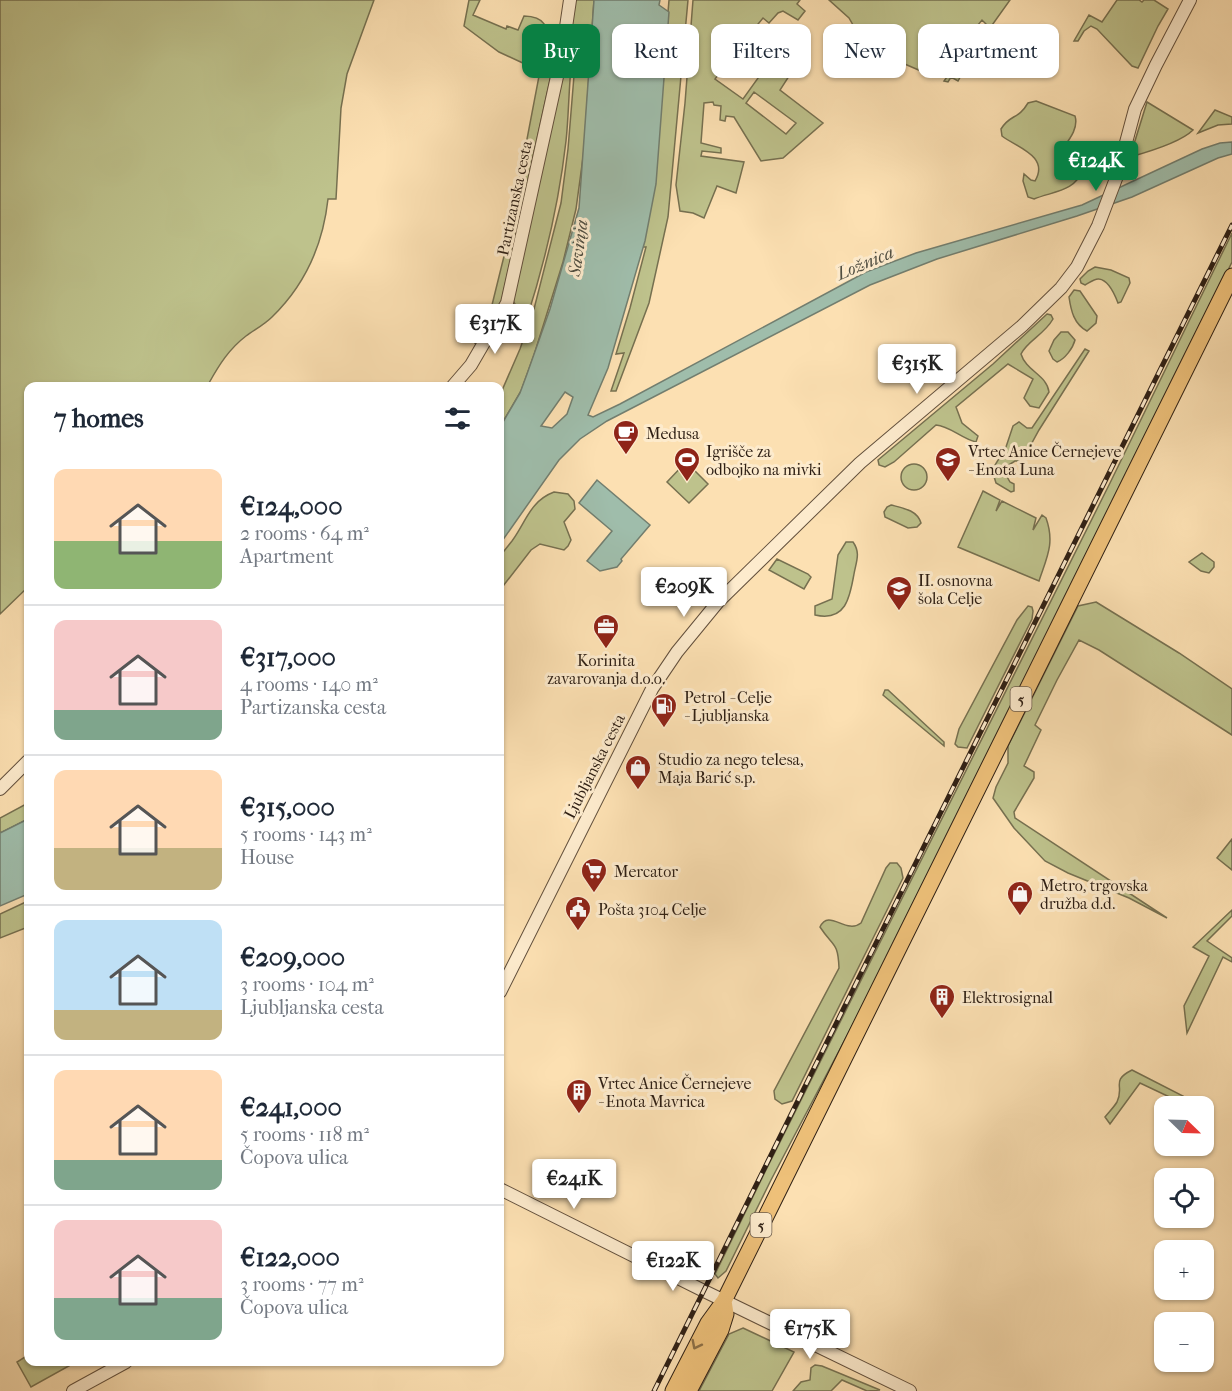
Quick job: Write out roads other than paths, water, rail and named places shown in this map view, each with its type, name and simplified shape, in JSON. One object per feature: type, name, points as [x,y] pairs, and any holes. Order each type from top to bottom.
[{"type":"main road","name":"5","points":[[673,1391],[708,1323],[724,1301],[1232,276]]},
{"type":"main road","name":"5","points":[[689,1391],[721,1330],[726,1314],[724,1301]]},
{"type":"street","name":"Partizanska cesta","points":[[456,382],[471,365],[507,303],[562,54],[570,0]]},
{"type":"street","name":"Ljubljanska cesta","points":[[504,984],[652,689],[697,626],[747,573],[860,463],[1047,303],[1077,267],[1098,226],[1120,166],[1136,109],[1190,0]]},
{"type":"street","points":[[0,789],[24,765]]},
{"type":"street","points":[[504,1191],[910,1391]]},
{"type":"street","points":[[73,1391],[119,1366]]},
{"type":"water","name":"Savinja","points":[[594,0],[660,0],[659,5],[669,12],[668,24],[612,24],[612,78],[664,78],[656,184],[645,241],[608,368],[588,415],[593,417],[866,272],[916,253],[1082,205],[1202,149],[1232,142],[1232,154],[1218,158],[1132,197],[937,259],[870,285],[607,421],[580,439],[559,460],[504,538],[504,420],[520,393],[550,309],[579,208],[588,78],[600,78],[600,24],[592,24]],"holes":[[[565,392],[573,397],[567,414],[552,428],[541,426]]]},
{"type":"water","points":[[597,480],[650,525],[617,567],[600,571],[587,561],[612,531],[579,503]]},
{"type":"water","points":[[24,821],[24,896],[0,906],[0,833]]},
{"type":"railway","points":[[654,1391],[1232,225]]},
{"type":"place","name":"Medusa","points":[[626,456]]},
{"type":"place","name":"Igrišče za odbojko na mivki","points":[[687,483]]},
{"type":"place","name":"Vrtec Anice Černejeve - Enota Luna","points":[[948,483]]},
{"type":"place","name":"II. osnovna šola Celje","points":[[899,612]]},
{"type":"place","name":"Korinita zavarovanja d.o.o.","points":[[606,650]]},
{"type":"place","name":"Petrol - Celje - Ljubljanska","points":[[664,729]]},
{"type":"place","name":"Studio za nego telesa, Maja Barić s.p.","points":[[638,791]]},
{"type":"place","name":"Mercator","points":[[594,894]]},
{"type":"place","name":"Metro, trgovska družba d.d.","points":[[1020,917]]},
{"type":"place","name":"Pošta 3104 Celje","points":[[578,932]]},
{"type":"place","name":"Elektrosignal","points":[[942,1020]]},
{"type":"place","name":"Vrtec Anice Černejeve - Enota Mavrica","points":[[579,1115]]},
{"type":"water label","name":"Ložnica","points":[[865,263]]}]
